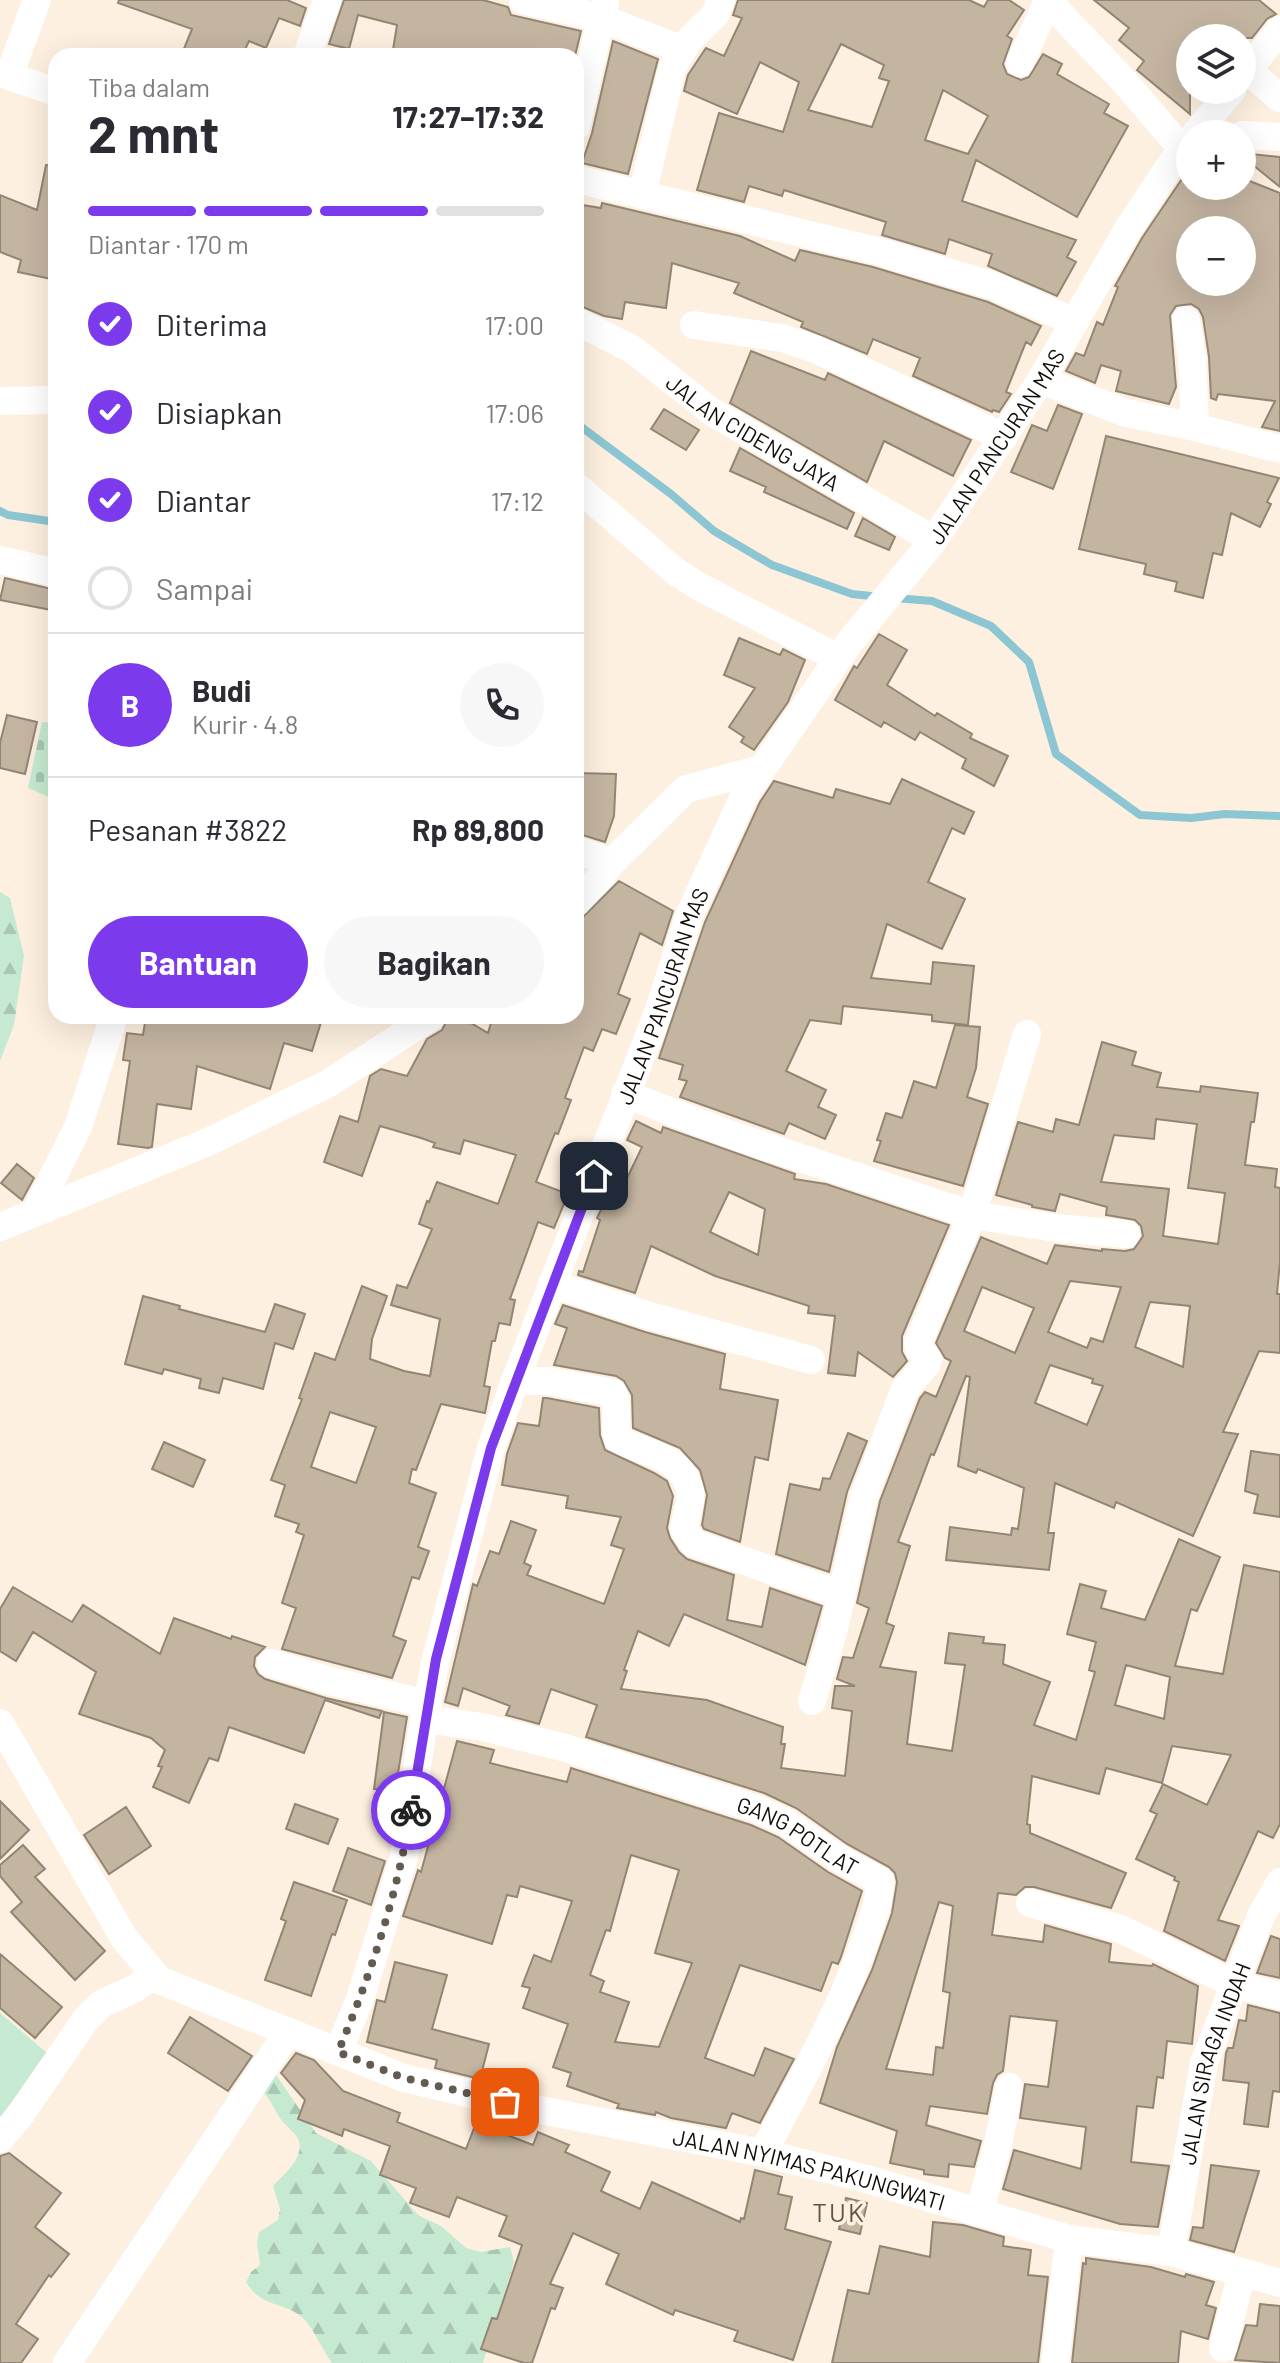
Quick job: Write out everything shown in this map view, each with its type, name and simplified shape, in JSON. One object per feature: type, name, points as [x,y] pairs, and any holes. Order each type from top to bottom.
[{"type":"street","points":[[37,0],[5,74],[48,89]]},
{"type":"street","points":[[310,48],[327,0]]},
{"type":"street","points":[[523,0],[603,9],[683,50]]},
{"type":"street","points":[[642,195],[668,82],[693,34],[715,15],[721,0]]},
{"type":"street","points":[[1020,63],[1048,0],[1124,81],[1176,129]]},
{"type":"street","points":[[584,91],[603,9]]},
{"type":"street","name":"JALAN PANCURAN MAS","points":[[1256,59],[1280,30]]},
{"type":"street","points":[[1256,87],[1280,98]]},
{"type":"street","name":"JALAN PANCURAN MAS","points":[[1206,120],[1219,104]]},
{"type":"street","points":[[1256,136],[1280,137]]},
{"type":"street","name":"JALAN PANCURAN MAS","points":[[338,2052],[360,1999],[400,1872],[436,1659],[491,1448],[659,1010],[689,916],[745,794],[761,769],[865,622],[930,545],[1004,437],[1041,380],[1128,229],[1176,160]]},
{"type":"street","points":[[584,181],[877,251],[968,277],[1074,322]]},
{"type":"street","points":[[1186,320],[1192,358],[1195,427]]},
{"type":"street","name":"JALAN CIDENG JAYA","points":[[584,325],[632,349],[712,412],[930,545]]},
{"type":"street","points":[[694,325],[782,338],[818,350],[1004,437]]},
{"type":"street","points":[[1041,380],[1126,413],[1280,449]]},
{"type":"street","points":[[0,401],[48,400]]},
{"type":"street","points":[[584,493],[675,571],[698,586],[838,658]]},
{"type":"street","points":[[0,560],[48,571]]},
{"type":"street","points":[[584,895],[612,862],[686,789],[761,769]]},
{"type":"street","points":[[584,853],[612,862]]},
{"type":"street","points":[[36,1211],[78,1127],[111,1024]]},
{"type":"street","points":[[0,1227],[208,1142],[329,1083],[420,1024]]},
{"type":"street","points":[[812,1701],[842,1595],[864,1496],[905,1389],[927,1364],[928,1359],[918,1343],[972,1215],[1027,1034]]},
{"type":"street","points":[[625,1094],[732,1135],[972,1215],[1056,1228],[1126,1234]]},
{"type":"street","points":[[552,1284],[650,1316],[811,1360]]},
{"type":"street","points":[[515,1381],[549,1381],[613,1393],[616,1398],[618,1439],[668,1459],[684,1476],[690,1494],[684,1529],[693,1543],[842,1595]]},
{"type":"street","points":[[271,1663],[426,1711]]},
{"type":"street","name":"GANG POTLAT","points":[[426,1711],[562,1747],[757,1809],[786,1822],[838,1858],[880,1881],[880,1894],[862,1948],[833,2019],[763,2153]]},
{"type":"street","points":[[0,1723],[124,1938],[153,1975],[136,1988],[101,2004],[86,2019],[10,2111],[0,2139]]},
{"type":"street","name":"JALAN SIRAGA INDAH","points":[[1171,2252],[1204,2063],[1261,1916],[1280,1882]]},
{"type":"street","points":[[1030,1903],[1121,1929],[1234,1984],[1280,1996]]},
{"type":"street","name":"JALAN NYIMAS PAKUNGWATI","points":[[153,1975],[404,2078],[502,2101],[763,2153],[863,2178],[1069,2239],[1171,2252],[1280,2283]]},
{"type":"street","points":[[67,2363],[288,2032]]},
{"type":"street","points":[[979,2213],[999,2140],[1009,2087]]},
{"type":"street","points":[[1055,2363],[1069,2239]]},
{"type":"street","points":[[1223,2348],[1242,2272]]},
{"type":"green space","points":[[42,722],[48,722],[48,797],[28,788]]},
{"type":"green space","points":[[0,892],[10,898],[24,956],[14,1025],[0,1061]]},
{"type":"green space","points":[[0,2013],[47,2053],[0,2118]]},
{"type":"green space","points":[[274,2072],[316,2133],[371,2161],[418,2215],[441,2226],[466,2248],[481,2252],[510,2247],[514,2262],[483,2363],[332,2363],[304,2319],[252,2291],[246,2282],[251,2272],[260,2265],[259,2232],[278,2220],[280,2209],[273,2186],[293,2164],[300,2144],[261,2090]]},
{"type":"building","points":[[119,0],[287,0],[306,8],[300,26],[279,18],[266,48],[249,41],[246,48],[184,48],[192,29],[118,3]]},
{"type":"building","points":[[344,0],[483,0],[508,7],[511,15],[581,31],[577,48],[393,48],[397,25],[358,15],[349,48],[329,44]]},
{"type":"building","points":[[738,0],[969,0],[984,7],[988,0],[1009,0],[1024,10],[1007,36],[1012,39],[1003,64],[1007,74],[1021,80],[1029,77],[1043,54],[1062,64],[1057,74],[1109,104],[1104,113],[1128,126],[1077,217],[976,160],[962,201],[1076,240],[1067,257],[1076,262],[1057,296],[988,266],[992,254],[949,239],[945,254],[882,235],[886,222],[784,190],[782,196],[749,186],[744,202],[697,190],[719,113],[783,132],[799,82],[760,62],[737,114],[684,91],[688,75],[706,48],[724,56],[742,18],[733,15]],"holes":[[[841,44],[884,65],[879,78],[889,81],[872,127],[808,110]],[[943,90],[988,116],[968,154],[925,140]]]},
{"type":"building","points":[[1094,0],[1259,0],[1276,14],[1267,19],[1256,33],[1256,24],[1176,24],[1176,102],[1137,70],[1144,61],[1119,40],[1129,28]]},
{"type":"building","points":[[613,41],[658,59],[628,174],[584,163]]},
{"type":"building","points":[[1178,104],[1190,104],[1190,114]]},
{"type":"building","points":[[1256,154],[1280,157],[1280,187],[1256,167]]},
{"type":"building","points":[[48,165],[48,278],[18,272],[21,260],[0,252],[0,195],[37,210]]},
{"type":"building","points":[[1256,184],[1280,193],[1280,431],[1262,427],[1275,401],[1218,394],[1216,400],[1211,398],[1203,317],[1199,309],[1191,304],[1176,306],[1170,315],[1176,387],[1169,404],[1116,391],[1121,371],[1101,365],[1095,383],[1066,371],[1076,353],[1084,356],[1097,322],[1103,325],[1118,287],[1115,286],[1176,188],[1176,200],[1256,200]]},
{"type":"building","points":[[602,203],[740,236],[795,261],[800,250],[873,267],[988,302],[1041,326],[1031,345],[1026,342],[1006,392],[1011,394],[999,412],[992,412],[913,376],[920,358],[873,339],[867,354],[801,327],[803,322],[734,293],[739,283],[672,263],[666,308],[625,302],[622,319],[604,316],[584,307],[584,205],[601,208]]},
{"type":"building","points":[[751,351],[825,380],[828,373],[971,440],[953,476],[884,441],[867,482],[730,403]]},
{"type":"building","points":[[1058,405],[1082,414],[1053,489],[1011,472],[1032,425],[1047,431]]},
{"type":"building","points":[[664,409],[699,430],[686,450],[651,429]]},
{"type":"building","points":[[1106,436],[1279,478],[1267,502],[1271,504],[1260,527],[1231,513],[1222,555],[1213,553],[1203,598],[1175,591],[1177,582],[1144,574],[1146,564],[1079,549]]},
{"type":"building","points":[[740,448],[854,513],[847,529],[764,492],[766,487],[730,471]]},
{"type":"building","points":[[863,518],[895,537],[889,550],[855,536]]},
{"type":"building","points":[[5,578],[48,588],[48,609],[0,600]]},
{"type":"building","points":[[879,634],[907,650],[887,685],[935,716],[937,713],[972,734],[970,738],[1008,756],[994,786],[962,768],[966,759],[920,732],[915,740],[884,722],[881,727],[835,700],[854,666],[857,668]]},
{"type":"building","points":[[739,638],[780,655],[783,649],[805,660],[788,702],[754,750],[741,742],[744,737],[729,727],[755,688],[724,675]]},
{"type":"building","points":[[7,715],[37,722],[25,774],[0,768],[0,743]]},
{"type":"building","points":[[584,773],[616,774],[614,816],[605,842],[584,835]]},
{"type":"building","points":[[902,779],[974,812],[964,834],[952,828],[928,882],[965,899],[942,949],[887,924],[871,978],[931,984],[933,962],[974,966],[968,1025],[932,1021],[932,1015],[843,1006],[841,1024],[810,1020],[786,1071],[826,1090],[818,1107],[836,1115],[825,1139],[789,1123],[784,1134],[680,1097],[687,1081],[679,1079],[683,1065],[659,1058],[705,922],[760,802],[774,781],[833,798],[836,789],[890,804]]},
{"type":"building","points":[[619,881],[673,911],[662,945],[640,933],[618,994],[630,999],[616,1034],[602,1029],[593,1051],[584,1047],[565,1098],[571,1100],[536,1182],[568,1194],[554,1228],[538,1222],[510,1299],[515,1300],[510,1325],[499,1323],[495,1341],[492,1341],[484,1386],[490,1387],[485,1413],[441,1404],[416,1470],[412,1469],[409,1483],[436,1493],[418,1547],[429,1551],[419,1579],[412,1577],[393,1636],[406,1641],[392,1678],[282,1649],[296,1608],[282,1603],[304,1535],[296,1532],[299,1524],[275,1516],[285,1485],[271,1480],[302,1399],[299,1398],[315,1353],[335,1360],[362,1286],[387,1296],[372,1339],[370,1359],[430,1376],[440,1319],[391,1305],[397,1285],[407,1288],[432,1229],[419,1224],[427,1201],[437,1182],[498,1204],[516,1155],[464,1140],[460,1154],[380,1126],[362,1176],[324,1162],[340,1116],[358,1122],[370,1076],[381,1069],[407,1076],[427,1039],[442,1030],[445,1024],[473,1024],[488,1033],[491,1024],[584,1024],[584,916]],"holes":[[[330,1412],[376,1427],[356,1483],[311,1467]]]},
{"type":"building","points":[[145,1024],[320,1024],[312,1051],[284,1043],[270,1089],[197,1066],[191,1109],[157,1104],[152,1147],[148,1148],[118,1144],[130,1061],[123,1060],[127,1033],[143,1035]]},
{"type":"building","points":[[955,1025],[980,1027],[976,1068],[967,1097],[988,1104],[963,1186],[874,1161],[886,1113],[902,1118],[914,1081],[936,1088]]},
{"type":"building","points":[[1102,1042],[1136,1052],[1132,1065],[1161,1073],[1157,1087],[1200,1092],[1201,1086],[1258,1093],[1245,1165],[1277,1169],[1275,1187],[1280,1188],[1277,1294],[1280,1294],[1280,1353],[1259,1351],[1223,1432],[1238,1434],[1193,1536],[1116,1502],[1114,1508],[1055,1483],[1048,1533],[1054,1533],[1049,1570],[946,1560],[950,1527],[1011,1535],[1012,1528],[1018,1529],[1024,1488],[978,1469],[976,1473],[958,1466],[970,1377],[966,1376],[934,1455],[931,1454],[898,1542],[910,1546],[886,1623],[894,1626],[880,1667],[916,1672],[907,1744],[952,1751],[965,1665],[945,1663],[949,1633],[984,1637],[983,1643],[1005,1645],[1003,1664],[1050,1682],[1034,1725],[1076,1740],[1095,1672],[1089,1670],[1096,1642],[1067,1634],[1080,1584],[1106,1591],[1101,1608],[1145,1620],[1179,1539],[1220,1557],[1197,1611],[1191,1609],[1175,1666],[1223,1674],[1244,1565],[1280,1572],[1280,1824],[1273,1838],[1258,1831],[1218,1920],[1239,1926],[1225,1961],[1164,1931],[1179,1882],[1174,1880],[1175,1877],[1136,1859],[1157,1814],[1150,1811],[1163,1784],[1207,1805],[1231,1755],[1172,1746],[1162,1783],[1106,1768],[1099,1794],[1032,1776],[1027,1824],[1030,1825],[1030,1833],[1126,1873],[1111,1908],[1034,1887],[1025,1887],[1016,1895],[998,1893],[992,1935],[1043,1942],[1045,1925],[1111,1944],[1109,1962],[1153,1964],[1198,1986],[1192,2044],[1167,2041],[1163,2078],[1157,2077],[1153,2108],[1137,2106],[1131,2162],[1169,2166],[1158,2227],[1120,2224],[1003,2189],[1014,2150],[1081,2169],[1086,2127],[1020,2118],[1025,2084],[1048,2087],[1057,2021],[1010,2016],[1003,2071],[993,2083],[987,2114],[930,2106],[926,2125],[981,2141],[974,2167],[949,2164],[948,2177],[924,2174],[924,2170],[890,2163],[897,2131],[820,2103],[837,2047],[872,1970],[892,1913],[897,1882],[895,1873],[889,1867],[847,1844],[796,1808],[764,1793],[586,1737],[597,1705],[551,1689],[539,1724],[506,1715],[510,1706],[463,1688],[458,1706],[445,1702],[473,1584],[477,1586],[490,1551],[499,1554],[511,1521],[536,1530],[524,1563],[531,1566],[527,1575],[604,1604],[624,1549],[611,1545],[621,1517],[566,1508],[568,1496],[502,1485],[507,1454],[518,1423],[539,1426],[543,1398],[547,1398],[599,1408],[600,1435],[605,1450],[667,1481],[673,1496],[667,1528],[679,1552],[687,1559],[734,1575],[727,1620],[762,1627],[770,1588],[822,1606],[805,1665],[684,1614],[669,1646],[638,1631],[624,1670],[627,1671],[621,1689],[707,1700],[783,1727],[781,1744],[785,1744],[781,1768],[845,1776],[852,1711],[832,1708],[835,1686],[855,1686],[837,1679],[843,1657],[853,1658],[869,1608],[857,1603],[880,1501],[920,1398],[925,1392],[936,1397],[951,1361],[945,1358],[936,1343],[981,1237],[1047,1264],[1055,1245],[1125,1251],[1134,1249],[1143,1236],[1141,1226],[1135,1220],[1106,1215],[1107,1207],[1060,1194],[1055,1211],[996,1195],[1018,1122],[1053,1132],[1056,1119],[1079,1125]],"holes":[[[1156,1119],[1197,1124],[1188,1188],[1225,1193],[1218,1244],[1163,1236],[1169,1189],[1101,1182],[1114,1135],[1154,1139]],[[1070,1281],[1121,1287],[1103,1342],[1091,1338],[1087,1348],[1048,1332]],[[982,1287],[1034,1308],[1015,1353],[964,1331]],[[1150,1302],[1190,1306],[1183,1367],[1135,1347]],[[1050,1365],[1093,1379],[1092,1383],[1103,1386],[1087,1425],[1035,1403]],[[1126,1665],[1170,1677],[1164,1719],[1115,1705]],[[939,1902],[953,1906],[943,1991],[950,1993],[943,2048],[936,2047],[933,2075],[886,2069]]]},
{"type":"building","points":[[636,1121],[661,1133],[663,1127],[795,1174],[794,1179],[826,1184],[949,1225],[902,1336],[902,1352],[907,1361],[893,1377],[858,1352],[855,1376],[828,1373],[835,1316],[808,1313],[809,1306],[715,1276],[651,1246],[635,1293],[578,1275],[579,1271],[583,1272],[600,1220],[597,1218],[609,1193],[618,1197],[642,1147],[627,1140]],"holes":[[[729,1192],[765,1209],[758,1255],[710,1232]]]},
{"type":"building","points":[[17,1164],[34,1178],[22,1200],[1,1183]]},
{"type":"building","points":[[143,1296],[265,1332],[275,1304],[305,1314],[293,1349],[275,1343],[263,1389],[223,1378],[219,1393],[199,1388],[201,1379],[164,1369],[162,1374],[125,1364]]},
{"type":"building","points":[[563,1305],[725,1354],[720,1389],[778,1400],[768,1460],[755,1457],[740,1542],[704,1529],[707,1495],[700,1470],[680,1448],[633,1428],[632,1395],[624,1381],[616,1376],[554,1365],[567,1328],[555,1324]]},
{"type":"building","points":[[848,1433],[867,1441],[847,1492],[829,1572],[776,1554],[790,1484],[820,1490],[823,1478],[830,1479]]},
{"type":"building","points":[[164,1442],[205,1460],[193,1487],[152,1469]]},
{"type":"building","points":[[1251,1451],[1280,1455],[1280,1517],[1254,1513],[1258,1495],[1245,1491]]},
{"type":"building","points":[[13,1587],[72,1622],[83,1605],[160,1654],[174,1618],[231,1639],[232,1636],[265,1647],[255,1657],[254,1666],[265,1679],[382,1711],[379,1718],[325,1700],[304,1753],[229,1727],[218,1761],[209,1758],[189,1803],[153,1787],[165,1750],[151,1738],[79,1714],[96,1672],[33,1632],[16,1661],[0,1651],[0,1609]]},
{"type":"building","points":[[384,1712],[407,1717],[395,1792],[374,1789]]},
{"type":"building","points":[[457,1741],[494,1750],[490,1763],[567,1782],[571,1768],[751,1825],[778,1837],[828,1872],[862,1891],[841,1957],[838,1964],[832,1962],[821,1991],[740,1965],[705,2058],[754,2076],[765,2048],[794,2059],[760,2123],[732,2113],[726,2128],[671,2118],[656,2112],[655,2115],[617,2108],[619,2104],[567,2086],[571,2073],[553,2067],[568,2024],[523,2008],[530,1988],[522,1986],[534,1955],[551,1962],[572,1901],[520,1886],[517,1897],[507,1895],[492,1944],[403,1916],[418,1870],[421,1872]],"holes":[[[631,1855],[679,1870],[655,1953],[692,1963],[659,2047],[615,2042],[629,2002],[600,1992],[604,1981],[590,1975],[606,1930],[610,1931]]]},
{"type":"building","points":[[0,1801],[29,1830],[0,1859]]},
{"type":"building","points":[[295,1804],[338,1819],[328,1844],[286,1829]]},
{"type":"building","points":[[126,1807],[151,1846],[109,1874],[84,1835]]},
{"type":"building","points":[[23,1845],[45,1869],[35,1877],[105,1951],[75,1980],[11,1912],[22,1902],[0,1876],[0,1865]]},
{"type":"building","points":[[348,1848],[385,1861],[371,1905],[333,1891]]},
{"type":"building","points":[[294,1882],[347,1900],[311,1996],[265,1980],[286,1921],[281,1919]]},
{"type":"building","points":[[1271,1936],[1280,1939],[1280,1978],[1257,1973]]},
{"type":"building","points":[[0,1954],[62,2007],[35,2038],[0,2008]]},
{"type":"building","points":[[395,1962],[447,1975],[432,2029],[489,2044],[480,2079],[435,2068],[437,2060],[367,2042],[377,2000],[385,2002]]},
{"type":"building","points":[[1248,2005],[1280,2013],[1280,2092],[1273,2091],[1268,2127],[1244,2124],[1249,2083],[1223,2080],[1226,2053],[1228,2048],[1233,2048],[1239,2020],[1246,2021]]},
{"type":"building","points":[[190,2017],[252,2056],[228,2091],[168,2053]]},
{"type":"building","points":[[296,2053],[314,2060],[343,2091],[400,2113],[397,2122],[466,2149],[476,2123],[533,2145],[538,2132],[569,2145],[565,2152],[610,2172],[601,2191],[640,2209],[652,2182],[740,2222],[741,2218],[744,2219],[755,2170],[782,2177],[778,2194],[792,2197],[785,2229],[831,2242],[793,2360],[734,2341],[738,2331],[675,2310],[673,2315],[606,2284],[619,2254],[573,2233],[550,2284],[563,2288],[555,2309],[551,2308],[532,2363],[481,2349],[492,2318],[497,2319],[522,2245],[499,2236],[507,2216],[457,2197],[449,2217],[410,2203],[416,2188],[380,2175],[390,2146],[344,2129],[342,2136],[298,2119],[305,2100],[281,2073]]},
{"type":"building","points":[[9,2153],[61,2193],[35,2227],[69,2254],[51,2277],[49,2275],[16,2324],[38,2339],[21,2363],[0,2363],[0,2156]]},
{"type":"building","points":[[1211,2165],[1259,2171],[1234,2252],[1190,2240],[1193,2227],[1203,2228]]},
{"type":"building","points":[[846,2198],[867,2203],[860,2234],[839,2229]]},
{"type":"building","points":[[933,2222],[963,2225],[1004,2237],[1003,2246],[1031,2250],[1028,2275],[1048,2277],[1038,2363],[832,2363],[848,2290],[869,2294],[880,2246],[930,2257]]},
{"type":"building","points":[[1086,2258],[1151,2267],[1214,2282],[1206,2305],[1216,2308],[1208,2339],[1181,2331],[1178,2363],[1072,2363]]},
{"type":"building","points":[[1260,2304],[1280,2306],[1280,2363],[1235,2360],[1246,2325],[1257,2326]]},
{"type":"waterway","points":[[584,429],[671,494],[714,531],[772,565],[852,594],[880,597]]},
{"type":"waterway","points":[[0,511],[48,521]]},
{"type":"waterway","points":[[894,598],[932,601],[991,626],[1029,662],[1056,754],[1140,815],[1191,818],[1225,814],[1280,816]]},
{"type":"way so far","points":[[411,1810],[396,1886],[360,1999],[338,2052],[404,2078],[505,2102]]},
{"type":"district","name":"TUK","points":[[839,2211]]},
{"type":"route","points":[[411,1810],[436,1659],[491,1448],[594,1176]]}]
